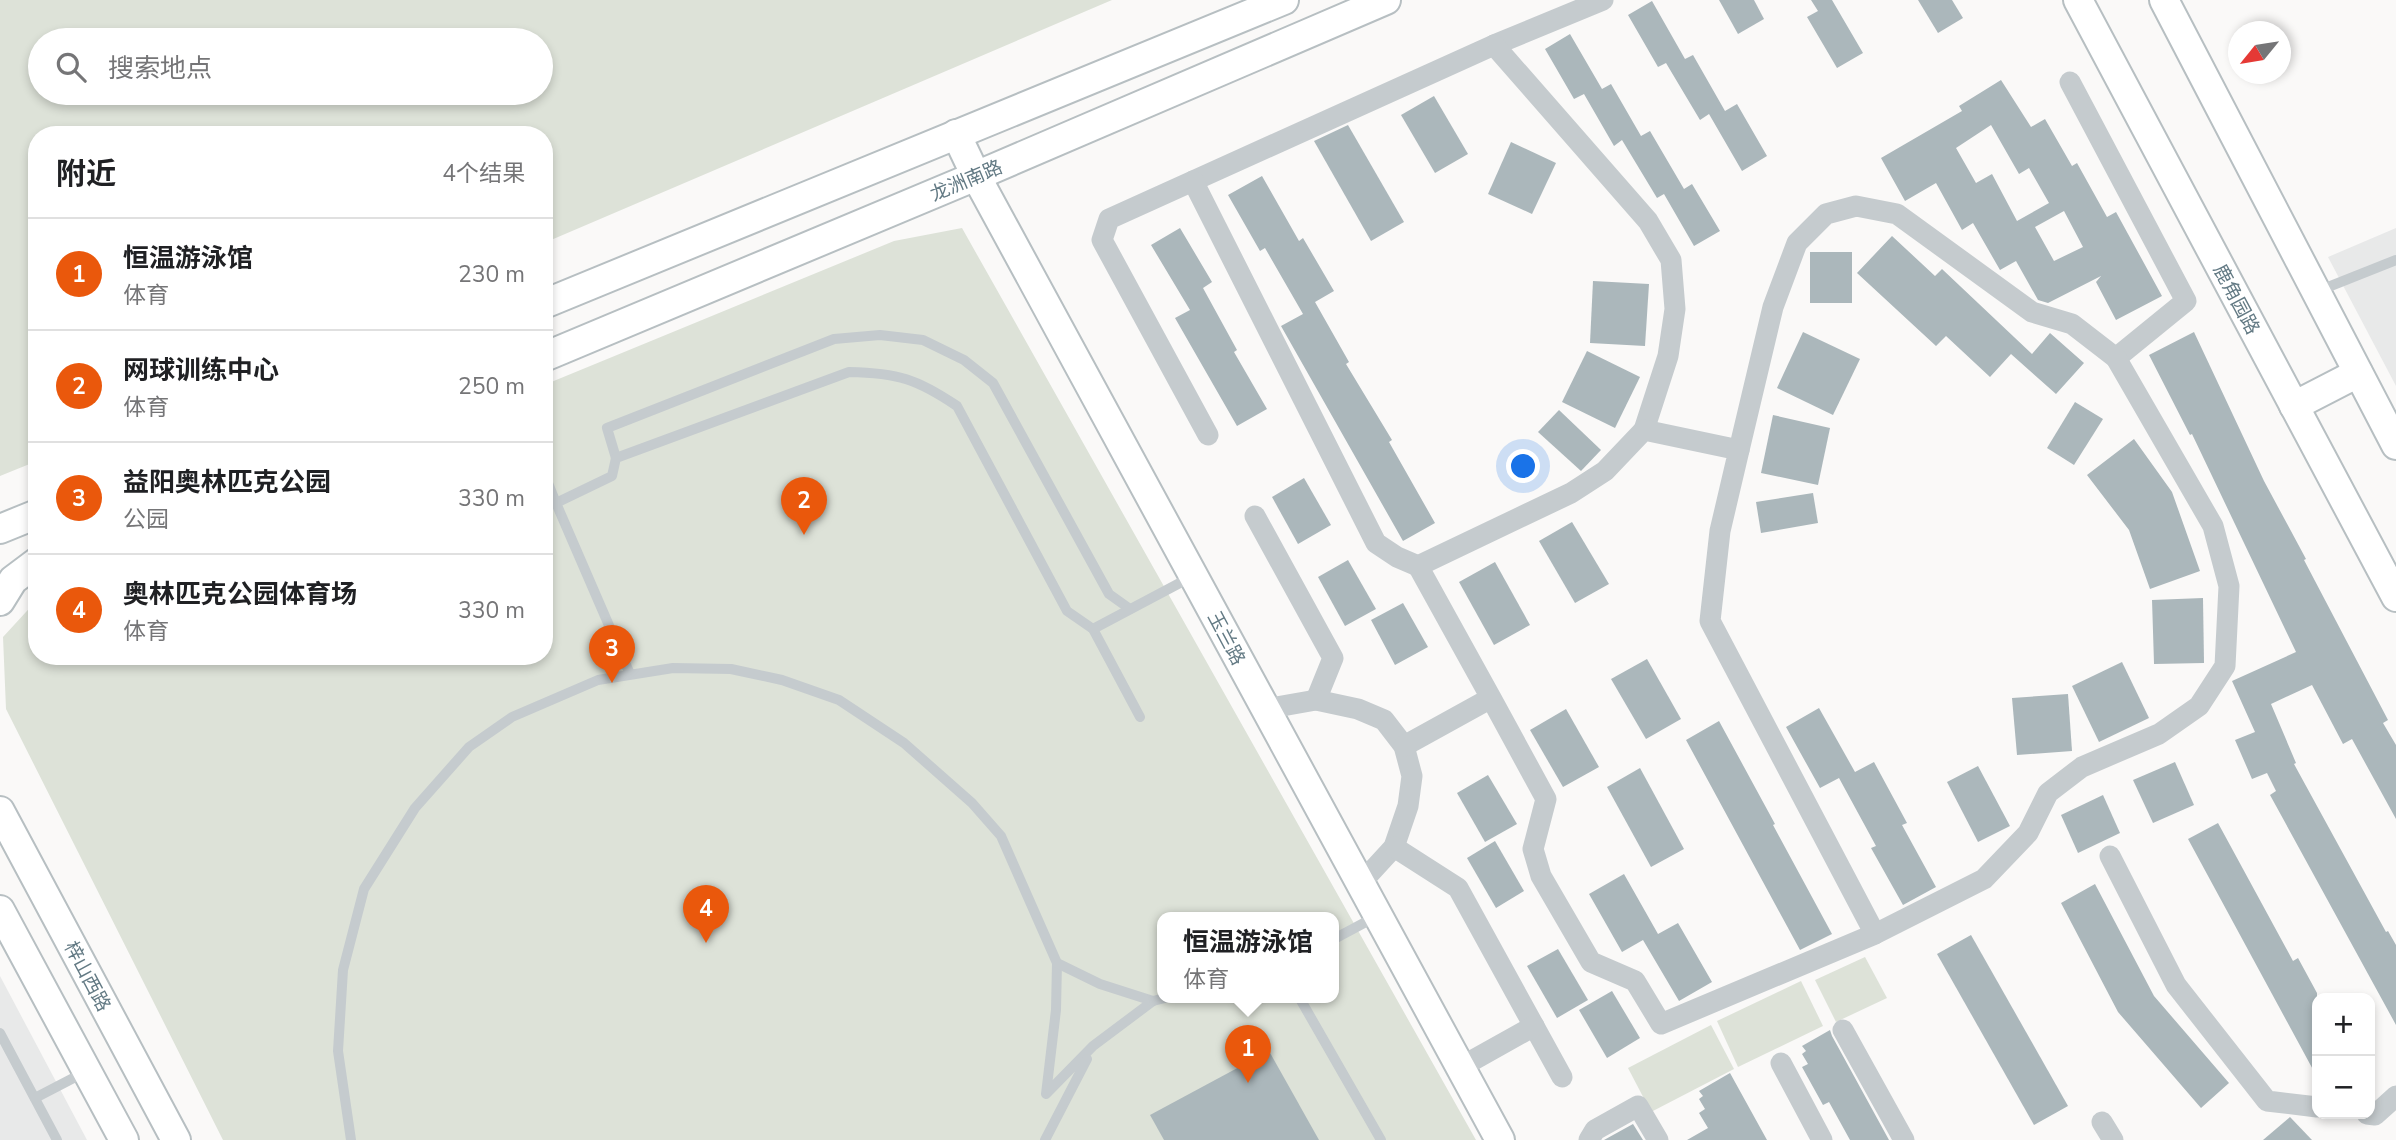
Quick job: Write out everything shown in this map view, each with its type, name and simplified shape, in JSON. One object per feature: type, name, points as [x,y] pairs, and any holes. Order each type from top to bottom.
[{"type":"street","points":[[553,300],[1284,0]]},
{"type":"street","name":"龙洲南路","points":[[553,353],[1386,0]]},
{"type":"street","points":[[1208,436],[1102,240],[1109,219],[1494,45],[1604,0]]},
{"type":"street","name":"鹿角园路","points":[[2078,0],[2396,597]]},
{"type":"street","points":[[2164,0],[2396,445]]},
{"type":"street","points":[[1418,566],[1571,493],[1605,471],[1644,430],[1668,356],[1675,309],[1671,260],[1648,221],[1494,45]]},
{"type":"street","points":[[2070,82],[2186,301],[2116,358]]},
{"type":"street","name":"玉兰路","points":[[956,134],[976,176],[1500,1140]]},
{"type":"street","points":[[1193,181],[1376,543],[1397,557],[1418,566],[1546,799],[1533,849],[1541,876],[1591,962],[1635,981],[1661,1024],[1875,934],[1984,878],[2028,833],[2048,793],[2082,766],[2159,734],[2199,706],[2225,666],[2229,586],[2213,526],[2116,358],[2072,324],[2032,312],[1897,214],[1856,206],[1826,214],[1797,243],[1773,307],[1720,531],[1710,621],[1875,934]]},
{"type":"street","points":[[2294,406],[2358,373]]},
{"type":"street","points":[[1644,430],[1739,450]]},
{"type":"street","points":[[1255,516],[1333,658],[1316,700]]},
{"type":"street","points":[[0,529],[28,518]]},
{"type":"street","points":[[0,574],[28,564]]},
{"type":"street","points":[[0,601],[13,580],[28,568]]},
{"type":"street","points":[[1404,746],[1491,698]]},
{"type":"street","points":[[1265,709],[1316,700],[1358,709],[1384,720],[1404,746],[1412,776],[1408,806],[1394,847],[1360,884]]},
{"type":"street","name":"梓山西路","points":[[0,811],[176,1140]]},
{"type":"street","points":[[1394,847],[1458,888],[1562,1077]]},
{"type":"street","points":[[2110,856],[2176,985],[2267,1101],[2312,1106]]},
{"type":"street","points":[[3,923],[124,1140]]},
{"type":"street","points":[[1459,1068],[1534,1026]]},
{"type":"street","points":[[1843,1030],[1904,1140]]},
{"type":"street","points":[[1781,1063],[1822,1140]]},
{"type":"street","points":[[2375,1115],[2396,1096]]},
{"type":"street","points":[[1589,1140],[1595,1130],[1638,1106],[1658,1140]]},
{"type":"lane","points":[[2316,292],[2396,260]]},
{"type":"lane","points":[[556,503],[612,476],[616,458],[607,428],[834,339],[880,335],[923,340],[964,360],[993,383],[1110,594],[1130,609]]},
{"type":"lane","points":[[616,458],[849,372],[884,373],[926,385],[957,406],[1067,611],[1093,629],[1140,717]]},
{"type":"lane","points":[[553,496],[630,674]]},
{"type":"lane","points":[[1093,629],[1193,575]]},
{"type":"lane","points":[[351,1140],[338,1051],[343,970],[364,889],[415,808],[469,747],[512,717],[598,680],[630,674],[673,668],[731,669],[782,680],[839,700],[904,743],[972,803],[1001,836],[1057,963],[1056,1010],[1046,1094],[1093,1046],[1157,1001]]},
{"type":"lane","points":[[1339,936],[1377,916]]},
{"type":"lane","points":[[1057,963],[1100,984],[1153,1002]]},
{"type":"lane","points":[[1302,1003],[1381,1140]]},
{"type":"lane","points":[[0,1033],[57,1140]]},
{"type":"lane","points":[[1045,1140],[1093,1046]]},
{"type":"lane","points":[[35,1098],[86,1071]]},
{"type":"shaded area","points":[[0,0],[1112,0],[553,239],[553,126],[28,126],[28,465],[0,476]]},
{"type":"shaded area","points":[[962,228],[1476,1140],[223,1140],[6,709],[3,637],[28,610],[28,665],[553,665],[553,381],[894,241]]},
{"type":"shaded area","points":[[2396,228],[2396,386],[2328,257]]},
{"type":"shaded area","points":[[1865,957],[1887,998],[1836,1022],[1815,980]]},
{"type":"shaded area","points":[[0,976],[87,1140],[0,1140]]},
{"type":"shaded area","points":[[1801,981],[1823,1026],[1738,1067],[1717,1021]]},
{"type":"shaded area","points":[[1711,1025],[1734,1069],[1651,1112],[1628,1068]]},
{"type":"building","points":[[1719,0],[1754,0],[1764,19],[1738,34]]},
{"type":"building","points":[[1811,0],[1832,0],[1863,53],[1837,68],[1807,17],[1818,11]]},
{"type":"building","points":[[1918,0],[1952,0],[1963,18],[1938,33]]},
{"type":"building","points":[[1652,1],[1685,59],[1693,55],[1725,111],[1737,104],[1767,156],[1742,171],[1709,114],[1700,120],[1666,63],[1658,67],[1628,15]]},
{"type":"building","points":[[1570,34],[1602,89],[1611,84],[1641,136],[1650,131],[1684,189],[1692,184],[1720,231],[1694,246],[1664,194],[1657,198],[1622,140],[1614,146],[1584,94],[1574,99],[1545,49]]},
{"type":"building","points":[[2001,80],[2031,127],[2045,119],[2072,166],[2077,163],[2107,217],[2116,212],[2162,296],[2116,320],[2096,282],[2101,276],[2048,303],[2038,300],[2016,261],[2000,270],[1973,223],[1962,230],[1936,183],[1905,201],[1881,158],[1962,111],[1959,106]],"holes":[[[1991,125],[2019,174],[2029,168],[2049,203],[2017,221],[1992,174],[1976,183],[1956,148]],[[2064,211],[2083,247],[2054,261],[2035,227]]]},
{"type":"building","points":[[1434,96],[1468,154],[1435,173],[1401,115]]},
{"type":"building","points":[[1348,125],[1404,222],[1371,241],[1314,141]]},
{"type":"building","points":[[1511,142],[1556,163],[1532,214],[1488,194]]},
{"type":"building","points":[[1262,176],[1299,241],[1303,238],[1334,291],[1315,302],[1349,362],[1346,364],[1392,440],[1389,442],[1435,523],[1403,541],[1281,326],[1303,314],[1265,248],[1260,251],[1228,195]]},
{"type":"building","points":[[1180,228],[1212,282],[1203,288],[1237,350],[1234,352],[1267,409],[1237,426],[1175,318],[1190,310],[1151,245]]},
{"type":"building","points":[[1892,236],[1935,276],[1942,269],[2032,354],[2050,333],[2084,363],[2056,394],[2011,354],[1990,377],[1946,336],[1936,346],[1857,273]]},
{"type":"building","points":[[1810,252],[1852,252],[1852,303],[1810,303]]},
{"type":"building","points":[[1593,281],[1649,284],[1645,346],[1590,343]]},
{"type":"building","points":[[1803,332],[1860,359],[1833,415],[1777,388]]},
{"type":"building","points":[[2194,332],[2264,481],[2388,720],[2383,723],[2396,745],[2396,819],[2352,739],[2343,744],[2312,685],[2271,704],[2296,763],[2294,764],[2386,932],[2388,931],[2396,945],[2396,1025],[2270,795],[2276,791],[2267,773],[2252,779],[2235,740],[2255,732],[2232,681],[2296,652],[2192,434],[2190,435],[2149,355]]},
{"type":"building","points":[[1587,351],[1640,377],[1615,428],[1562,402]]},
{"type":"building","points":[[2075,402],[2103,419],[2074,465],[2047,448]]},
{"type":"building","points":[[1559,410],[1601,450],[1581,471],[1538,432]]},
{"type":"building","points":[[1773,415],[1830,428],[1818,485],[1761,473]]},
{"type":"building","points":[[2134,439],[2172,492],[2200,571],[2150,589],[2129,530],[2087,475]]},
{"type":"building","points":[[1304,478],[1331,525],[1298,544],[1272,497]]},
{"type":"building","points":[[1813,493],[1818,523],[1761,533],[1756,502]]},
{"type":"building","points":[[1572,522],[1609,584],[1575,603],[1539,541]]},
{"type":"building","points":[[1348,560],[1376,609],[1345,626],[1318,577]]},
{"type":"building","points":[[1495,562],[1530,625],[1494,645],[1459,582]]},
{"type":"building","points":[[2203,598],[2204,663],[2154,664],[2152,600]]},
{"type":"building","points":[[1403,603],[1428,647],[1395,665],[1371,620]]},
{"type":"building","points":[[1647,659],[1681,719],[1646,739],[1611,679]]},
{"type":"building","points":[[2122,662],[2149,718],[2099,742],[2072,686]]},
{"type":"building","points":[[2068,694],[2072,751],[2017,755],[2012,698]]},
{"type":"building","points":[[1819,708],[1855,772],[1874,762],[1907,823],[1902,825],[1936,887],[1903,905],[1871,848],[1876,846],[1839,778],[1820,788],[1786,727]]},
{"type":"building","points":[[1566,709],[1599,767],[1563,787],[1530,730]]},
{"type":"building","points":[[1719,721],[1832,934],[1800,950],[1686,740]]},
{"type":"building","points":[[2175,762],[2194,805],[2153,823],[2133,780]]},
{"type":"building","points":[[1978,766],[2010,826],[1978,842],[1947,782]]},
{"type":"building","points":[[1640,768],[1684,849],[1651,867],[1607,787]]},
{"type":"building","points":[[1488,775],[1517,824],[1485,842],[1457,793]]},
{"type":"building","points":[[2103,795],[2120,833],[2078,853],[2061,815]]},
{"type":"building","points":[[2218,823],[2293,961],[2298,958],[2317,993],[2312,993],[2312,1068],[2188,839]]},
{"type":"building","points":[[1495,841],[1524,891],[1496,908],[1467,858]]},
{"type":"building","points":[[1624,874],[1658,934],[1678,923],[1712,982],[1679,1001],[1643,940],[1622,952],[1589,894]]},
{"type":"building","points":[[2095,884],[2154,996],[2229,1083],[2201,1108],[2118,1012],[2061,903]]},
{"type":"building","points":[[1971,935],[2068,1106],[2034,1125],[1937,954]]},
{"type":"building","points":[[1558,949],[1588,1000],[1557,1018],[1527,966]]},
{"type":"building","points":[[1612,991],[1640,1038],[1607,1058],[1579,1010]]},
{"type":"building","points":[[1830,1030],[1889,1140],[1850,1140],[1829,1102],[1823,1105],[1802,1067],[1808,1064],[1802,1054],[1806,1051],[1802,1046]]},
{"type":"building","points":[[1269,1051],[1319,1140],[1164,1140],[1150,1115]]},
{"type":"building","points":[[1730,1073],[1767,1140],[1687,1140],[1708,1128],[1699,1113],[1705,1109],[1699,1099],[1703,1096],[1699,1091]]},
{"type":"building","points":[[2290,1117],[2312,1140],[2263,1140]]},
{"type":"building","points":[[1633,1124],[1643,1140],[1604,1140]]},
{"type":"place","name":"网球训练中心","points":[[804,535]]},
{"type":"place","name":"益阳奥林匹克公园","points":[[612,683]]},
{"type":"place","name":"奥林匹克公园体育场","points":[[706,943]]},
{"type":"place","name":"恒温游泳馆","points":[[1248,1083]]}]
